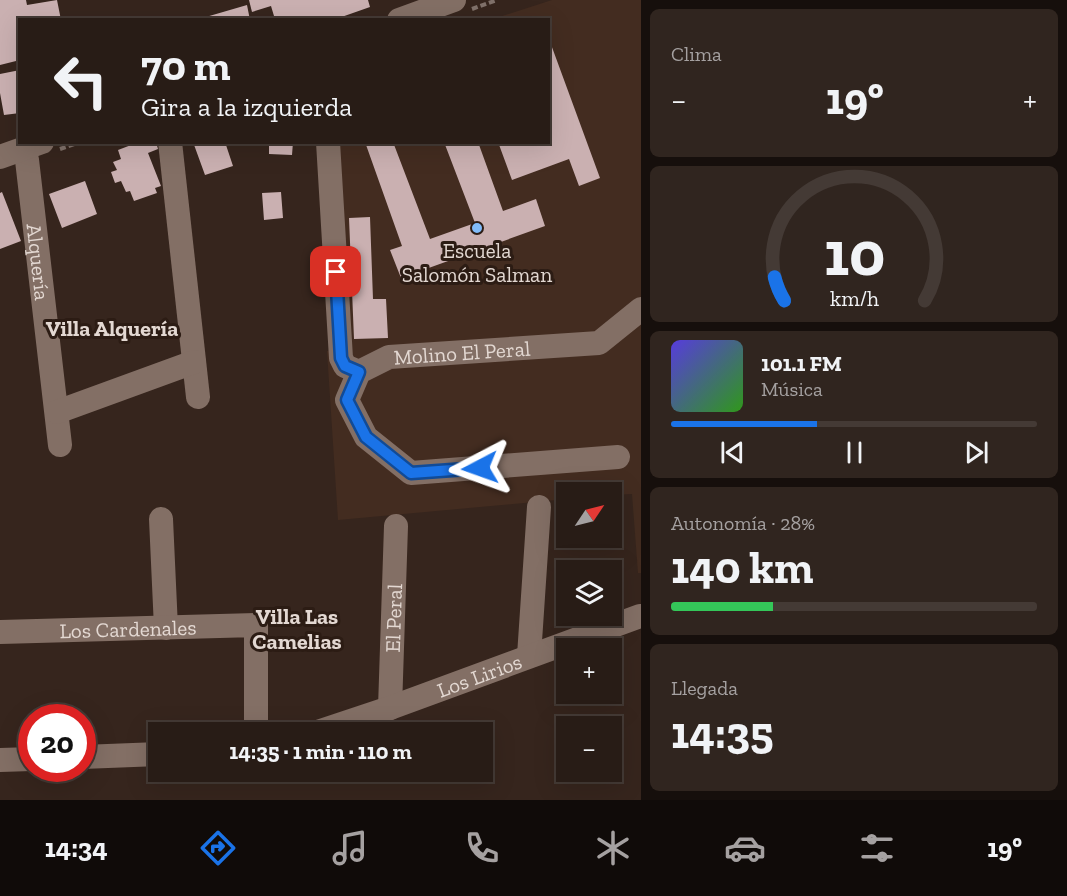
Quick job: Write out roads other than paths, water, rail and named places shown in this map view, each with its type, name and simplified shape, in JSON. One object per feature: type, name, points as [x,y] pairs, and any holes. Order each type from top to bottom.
[{"type":"street","points":[[404,18],[454,0]]},
{"type":"street","points":[[170,144],[198,397]]},
{"type":"street","points":[[328,144],[341,358],[345,366],[359,372],[347,400],[366,437],[411,473],[618,457]]},
{"type":"street","points":[[0,157],[33,146]]},
{"type":"street","name":"Alquería","points":[[33,146],[27,160],[60,445]]},
{"type":"street","name":"Molino El Peral","points":[[359,372],[389,357],[599,343],[641,309]]},
{"type":"street","points":[[57,412],[194,362]]},
{"type":"street","points":[[529,656],[539,507]]},
{"type":"street","points":[[161,519],[166,628]]},
{"type":"street","name":"El Peral","points":[[390,708],[396,526]]},
{"type":"street","name":"Los Lirios","points":[[348,722],[640,616]]},
{"type":"street","name":"Los Cardenales","points":[[0,632],[256,625],[256,722]]},
{"type":"street","points":[[96,756],[148,754]]},
{"type":"street","points":[[0,760],[18,759]]},
{"type":"place","name":"Escuela Salomón Salman","points":[[477,228]]},
{"type":"district","name":"Villa Alquería","points":[[112,328]]},
{"type":"district","name":"Villa Las Camelias","points":[[297,628]]}]
